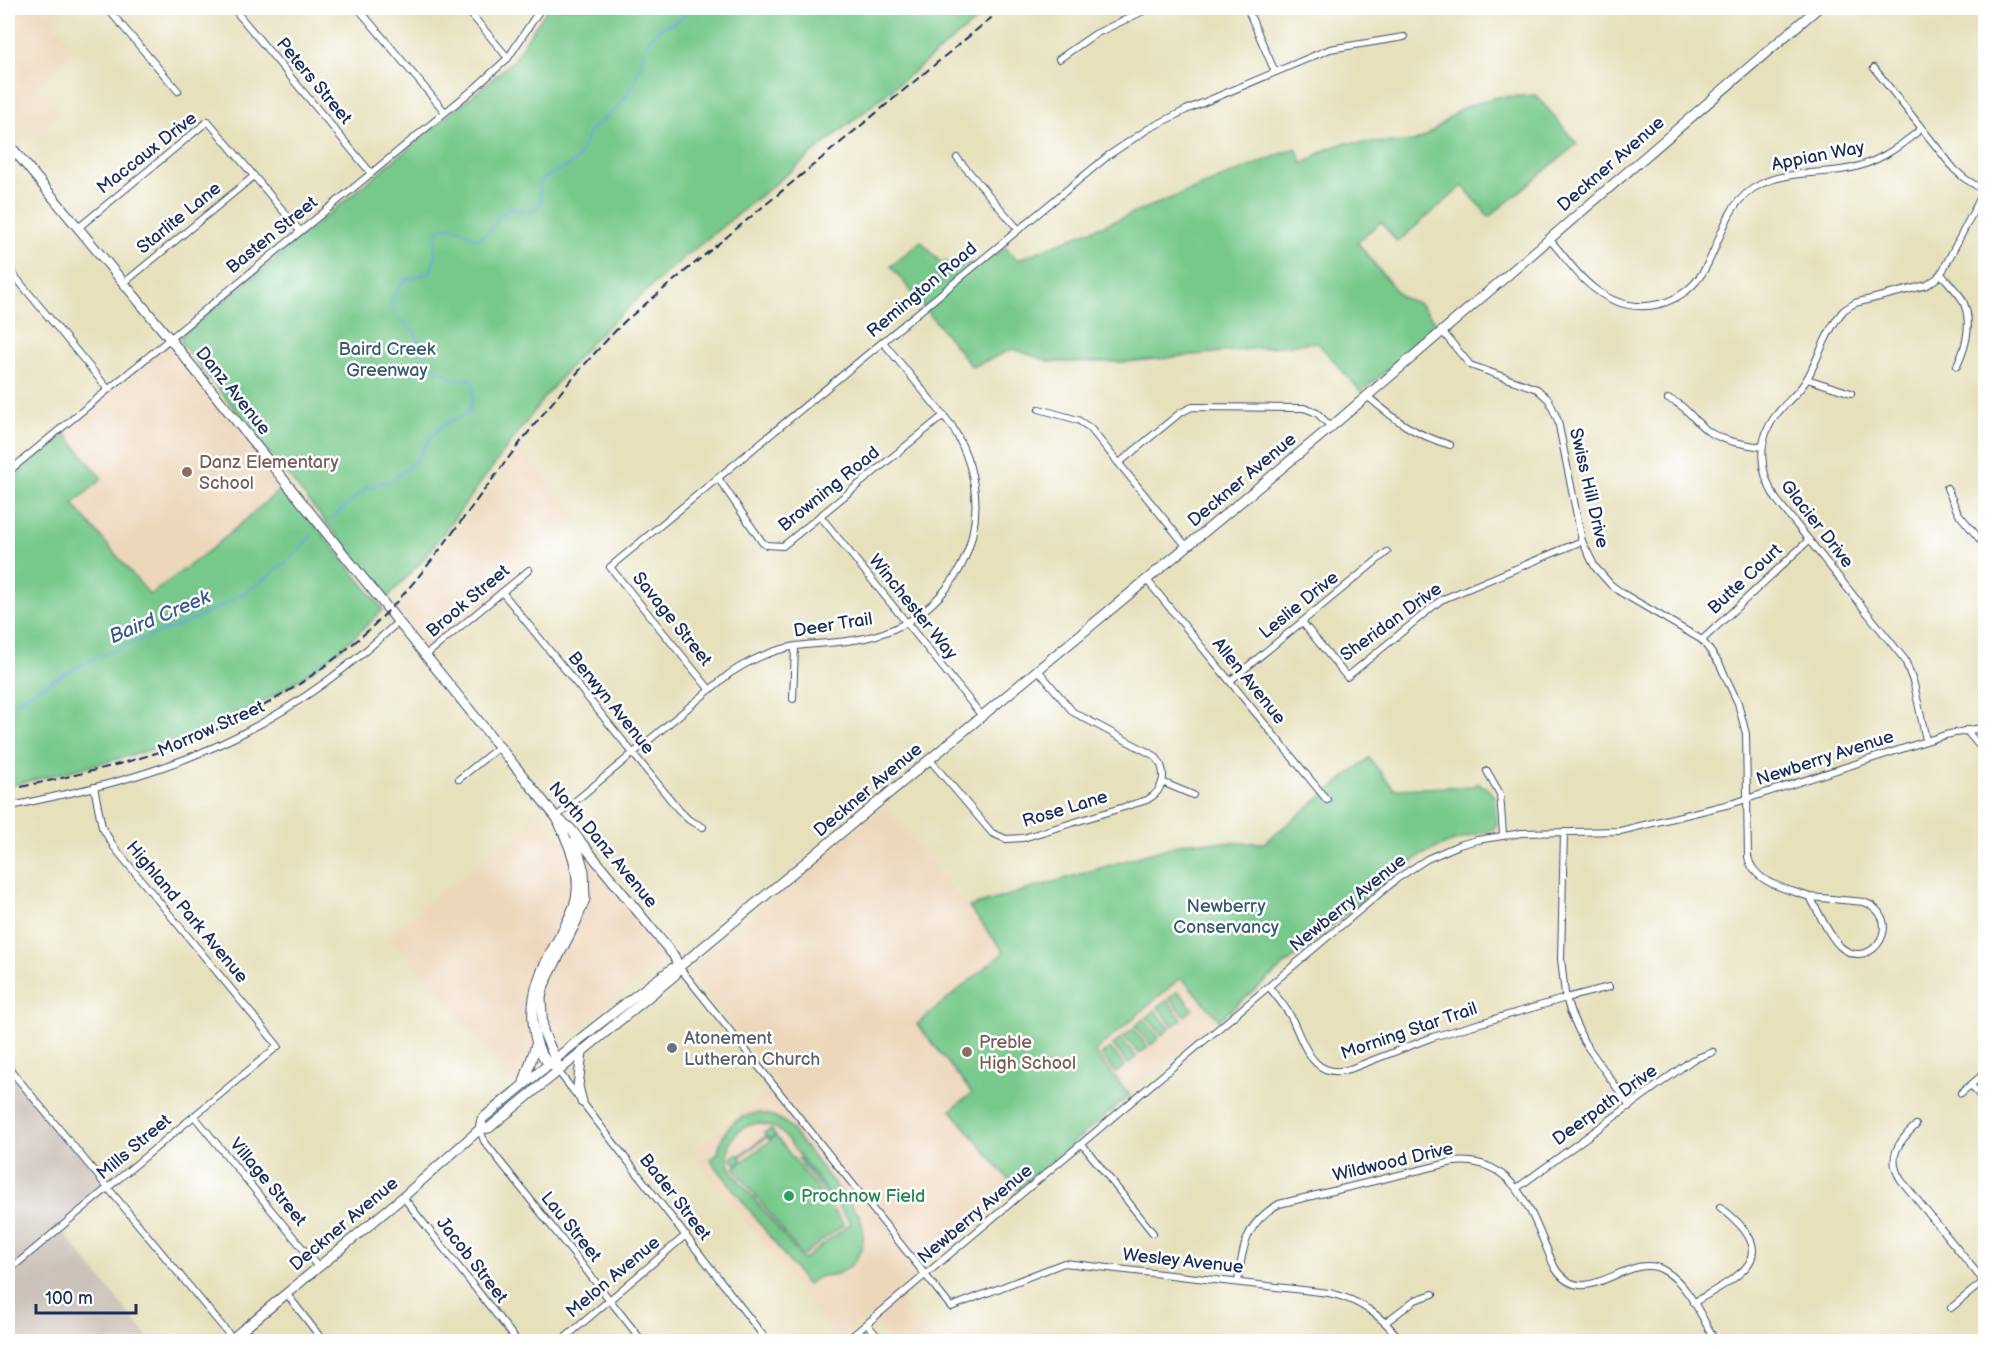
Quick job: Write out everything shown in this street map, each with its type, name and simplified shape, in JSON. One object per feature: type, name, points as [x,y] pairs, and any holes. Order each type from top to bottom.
[{"type":"street","points":[[108,8],[178,91]]},
{"type":"street","name":"Peters Street","points":[[233,8],[371,173]]},
{"type":"street","points":[[358,8],[445,112]]},
{"type":"street","points":[[466,8],[507,58]]},
{"type":"street","name":"Basten Street","points":[[8,472],[445,112],[507,58],[541,8]]},
{"type":"street","points":[[1059,59],[1095,34],[1150,8]]},
{"type":"street","points":[[1247,8],[1275,72]]},
{"type":"street","name":"Deckner Avenue","points":[[230,1340],[403,1197],[480,1129],[489,1128],[675,975],[679,967],[1331,427],[1818,8]]},
{"type":"street","name":"Remington Road","points":[[610,567],[1109,155],[1148,129],[1330,49],[1404,37]]},
{"type":"street","points":[[1874,68],[1954,168],[1985,192],[1941,274],[1961,298],[1967,319],[1966,344],[1957,366]]},
{"type":"street","name":"Maccaux Drive","points":[[78,228],[208,121],[300,231]]},
{"type":"street","name":"Appian Way","points":[[1549,238],[1590,285],[1607,298],[1627,305],[1663,304],[1681,296],[1694,286],[1708,264],[1730,211],[1751,189],[1781,177],[1844,170],[1874,161],[1899,147],[1922,129]]},
{"type":"street","name":"Danz Avenue","points":[[8,142],[500,746]]},
{"type":"street","points":[[957,158],[1018,229]]},
{"type":"street","name":"Starlite Lane","points":[[124,283],[254,176]]},
{"type":"street","points":[[8,268],[108,389]]},
{"type":"street","name":"Glacier Drive","points":[[1926,740],[1914,684],[1905,660],[1769,489],[1763,469],[1762,447],[1776,415],[1800,390],[1839,315],[1844,310],[1855,303],[1927,285],[1941,274]]},
{"type":"street","name":"Swiss Hill Drive","points":[[1442,331],[1470,365],[1537,389],[1549,400],[1558,421],[1582,541],[1595,567],[1611,585],[1702,640],[1719,663],[1743,718],[1747,745],[1748,857],[1753,871],[1767,881],[1810,897],[1870,904],[1877,909],[1883,920],[1884,932],[1881,941],[1867,952],[1852,953],[1843,948],[1835,939],[1810,897]]},
{"type":"street","name":"Deer Trail","points":[[556,817],[742,665],[771,652],[795,646],[866,638],[906,622],[932,604],[951,583],[965,558],[974,527],[976,499],[972,472],[960,441],[944,415],[883,342]]},
{"type":"street","points":[[1807,379],[1851,393]]},
{"type":"street","points":[[1366,396],[1414,432],[1450,445]]},
{"type":"street","points":[[1668,399],[1679,404],[1697,422],[1715,435],[1733,442],[1762,447]]},
{"type":"street","points":[[1119,463],[1180,413],[1192,407],[1304,408],[1317,413],[1331,427]]},
{"type":"street","points":[[1039,409],[1085,424],[1187,547]]},
{"type":"street","name":"Browning Road","points":[[718,478],[766,545],[785,545],[944,415]]},
{"type":"street","points":[[1947,488],[1958,513],[1986,547]]},
{"type":"street","name":"Winchester Way","points":[[820,517],[982,716]]},
{"type":"street","name":"Butte Court","points":[[1702,640],[1809,540]]},
{"type":"street","name":"Sheridan Drive","points":[[1302,622],[1347,676],[1441,600],[1582,541]]},
{"type":"street","name":"Leslie Drive","points":[[1230,681],[1387,552]]},
{"type":"street","name":"Savage Street","points":[[610,567],[710,690]]},
{"type":"street","name":"Brook Street","points":[[426,655],[529,570]]},
{"type":"street","name":"Allen Avenue","points":[[1147,580],[1327,800]]},
{"type":"street","name":"Berwyn Avenue","points":[[502,592],[683,814],[703,826]]},
{"type":"street","name":"Morrow Street","points":[[8,807],[162,768],[246,733],[321,687],[370,648],[399,621]]},
{"type":"street","points":[[793,699],[795,646]]},
{"type":"street","points":[[1038,670],[1073,712],[1155,756],[1162,766],[1162,782],[1194,795]]},
{"type":"street","name":"Newberry Avenue","points":[[845,1341],[1269,987],[1411,870],[1427,860],[1458,845],[1503,834],[1620,831],[1748,799],[1926,740],[1986,727]]},
{"type":"street","points":[[1966,730],[1986,754]]},
{"type":"street","points":[[459,779],[500,746]]},
{"type":"street","name":"North Danz Avenue","points":[[500,746],[556,817],[571,829],[674,956],[679,967]]},
{"type":"street","name":"Rose Lane","points":[[930,760],[986,829],[1006,839],[1023,838],[1147,800],[1155,794],[1162,782]]},
{"type":"street","points":[[1487,771],[1500,794],[1503,834]]},
{"type":"street","name":"Highland Park Avenue","points":[[94,787],[102,827],[114,847],[278,1046]]},
{"type":"street","points":[[520,1088],[529,1072],[536,1045],[532,1011],[535,988],[546,961],[568,921],[577,893],[578,877],[573,854],[556,817]]},
{"type":"street","points":[[552,1061],[543,1031],[541,998],[550,973],[582,910],[586,886],[582,857],[571,829]]},
{"type":"street","points":[[1564,832],[1561,960],[1566,998],[1584,1042],[1630,1106]]},
{"type":"street","points":[[679,967],[926,1275]]},
{"type":"street","name":"Deckner Avenue","points":[[480,1129],[482,1119],[552,1061],[623,1004],[673,968],[679,967]]},
{"type":"street","name":"Morning Star Trail","points":[[1269,987],[1290,1015],[1312,1060],[1323,1068],[1338,1072],[1350,1070],[1433,1036],[1609,987]]},
{"type":"street","points":[[536,1045],[552,1061],[558,1071]]},
{"type":"street","name":"Mills Street","points":[[8,1271],[278,1046]]},
{"type":"street","points":[[582,1052],[578,1086],[582,1102]]},
{"type":"street","name":"Deerpath Drive","points":[[1517,1188],[1692,1060],[1713,1052]]},
{"type":"street","points":[[8,1067],[230,1340]]},
{"type":"street","name":"Bader Street","points":[[558,1071],[768,1341]]},
{"type":"street","points":[[1961,1093],[1980,1077]]},
{"type":"street","points":[[1971,1085],[1986,1103]]},
{"type":"street","name":"Village Street","points":[[194,1116],[318,1267]]},
{"type":"street","points":[[1916,1125],[1898,1144],[1894,1157],[1896,1170],[1901,1180],[1985,1282],[1951,1308]]},
{"type":"street","name":"Lau Street","points":[[480,1129],[483,1141],[643,1341]]},
{"type":"street","points":[[1082,1144],[1153,1233]]},
{"type":"street","name":"Wildwood Drive","points":[[1238,1282],[1242,1250],[1250,1231],[1269,1210],[1289,1201],[1463,1161],[1490,1166],[1508,1177],[1517,1188],[1555,1268],[1567,1281],[1588,1285],[1634,1268],[1649,1266],[1662,1269],[1674,1277],[1693,1302],[1716,1341]]},
{"type":"street","name":"Jacob Street","points":[[403,1197],[518,1341]]},
{"type":"street","points":[[1693,1302],[1740,1275],[1751,1260],[1752,1246],[1748,1234],[1738,1220],[1720,1207]]},
{"type":"street","name":"Melon Avenue","points":[[560,1341],[686,1235]]},
{"type":"street","name":"Wesley Avenue","points":[[926,1275],[951,1307],[1064,1263],[1342,1296],[1365,1306],[1386,1322],[1402,1341]]},
{"type":"street","points":[[286,1293],[324,1341]]},
{"type":"street","points":[[1386,1322],[1415,1300],[1433,1294]]},
{"type":"street","points":[[867,1324],[882,1341]]},
{"type":"shaded area","points":[[8,8],[66,8],[50,21],[74,48],[37,87],[59,114],[18,148],[8,134]]},
{"type":"shaded area","name":"Danz Elementary School","points":[[170,339],[294,491],[245,519],[215,546],[150,596],[73,503],[66,434],[36,458],[16,465]]},
{"type":"shaded area","points":[[521,447],[577,516],[532,557],[529,570],[426,655],[393,614]]},
{"type":"shaded area","name":"Preble High School","points":[[885,806],[1053,1012],[1103,973],[1184,979],[1219,1020],[893,1293],[938,1341],[890,1341],[866,1317],[838,1340],[691,1152],[778,1084],[692,976],[691,968]]},
{"type":"shaded area","points":[[541,814],[551,831],[591,862],[664,959],[512,1083],[389,934]]},
{"type":"shaded area","points":[[8,1067],[108,1188],[60,1228],[147,1336],[141,1341],[8,1341]]},
{"type":"green space","name":"Baird Creek Greenway","points":[[548,8],[992,8],[670,269],[593,340],[547,394],[424,559],[387,598],[182,344],[181,336],[497,75],[512,61]]},
{"type":"green space","points":[[1536,95],[1577,144],[1489,217],[1463,186],[1397,242],[1381,222],[1357,242],[1401,297],[1418,303],[1439,326],[1361,392],[1317,342],[1128,362],[1051,362],[1013,349],[972,367],[891,266],[921,241],[940,262],[984,264],[1005,247],[1017,260],[1296,148],[1303,164],[1327,149],[1344,143],[1413,142],[1425,137],[1460,109],[1496,97]]},
{"type":"green space","points":[[66,434],[102,479],[73,504],[150,595],[215,546],[282,488],[290,494],[383,609],[346,644],[305,676],[237,715],[186,739],[8,786],[8,481]]},
{"type":"green space","name":"Newberry Conservancy","points":[[1369,758],[1394,789],[1473,786],[1478,783],[1488,789],[1494,797],[1497,823],[1494,829],[1448,843],[1422,855],[1396,872],[1219,1020],[1184,980],[1179,979],[1094,1052],[1130,1095],[1017,1190],[951,1110],[972,1093],[917,1024],[1004,952],[969,907],[1188,842],[1264,843]]},
{"type":"green space","points":[[1178,991],[1193,1009],[1185,1016],[1169,998]]},
{"type":"green space","points":[[1167,1000],[1182,1019],[1173,1026],[1158,1007]]},
{"type":"green space","points":[[1155,1010],[1170,1028],[1162,1035],[1147,1017]]},
{"type":"green space","points":[[1144,1019],[1159,1038],[1151,1045],[1135,1026]]},
{"type":"green space","points":[[1133,1029],[1148,1047],[1139,1054],[1124,1036]]},
{"type":"green space","points":[[1121,1038],[1136,1057],[1128,1064],[1113,1045]]},
{"type":"green space","points":[[1110,1048],[1125,1066],[1116,1073],[1101,1055]]},
{"type":"green space","points":[[758,1113],[774,1116],[787,1124],[859,1215],[863,1233],[861,1249],[852,1264],[845,1270],[837,1274],[818,1277],[807,1285],[710,1159],[718,1153],[726,1131],[742,1117]],"holes":[[[759,1123],[776,1128],[784,1135],[851,1223],[803,1260],[734,1174],[728,1157],[732,1141],[742,1129]]]},
{"type":"green space","points":[[771,1129],[775,1135],[769,1139],[767,1137],[740,1157],[742,1160],[736,1165],[731,1158],[737,1154],[739,1156],[766,1136],[764,1133]]},
{"type":"green space","name":"Prochnow Field","points":[[776,1136],[844,1224],[802,1256],[734,1168]]},
{"type":"green space","points":[[800,1157],[830,1195],[827,1197],[798,1159]]},
{"type":"waterway","name":"Baird Creek","points":[[331,519],[367,487],[395,479],[417,459],[430,438],[443,425],[468,413],[473,399],[473,381],[456,380],[425,361],[416,335],[408,325],[395,316],[392,299],[403,281],[430,273],[437,231],[446,226],[461,230],[477,239],[483,236],[511,207],[530,213],[541,203],[539,183],[551,174],[569,166],[580,156],[590,130],[619,107],[635,82],[647,41],[661,28],[679,20],[691,8]]},
{"type":"waterway","name":"Baird Creek","points":[[8,707],[38,688],[85,664],[140,639],[185,623],[238,597],[285,563],[312,535]]},
{"type":"railway","points":[[8,790],[124,763],[204,735],[265,705],[322,668],[349,647],[374,625],[406,591],[539,419],[589,359],[625,321],[1003,8]]},
{"type":"place","name":"Danz Elementary School","points":[[187,472]]},
{"type":"place","name":"Atonement Lutheran Church","points":[[672,1048]]},
{"type":"place","name":"Preble High School","points":[[967,1052]]},
{"type":"place","name":"Prochnow Field","points":[[789,1196]]}]
